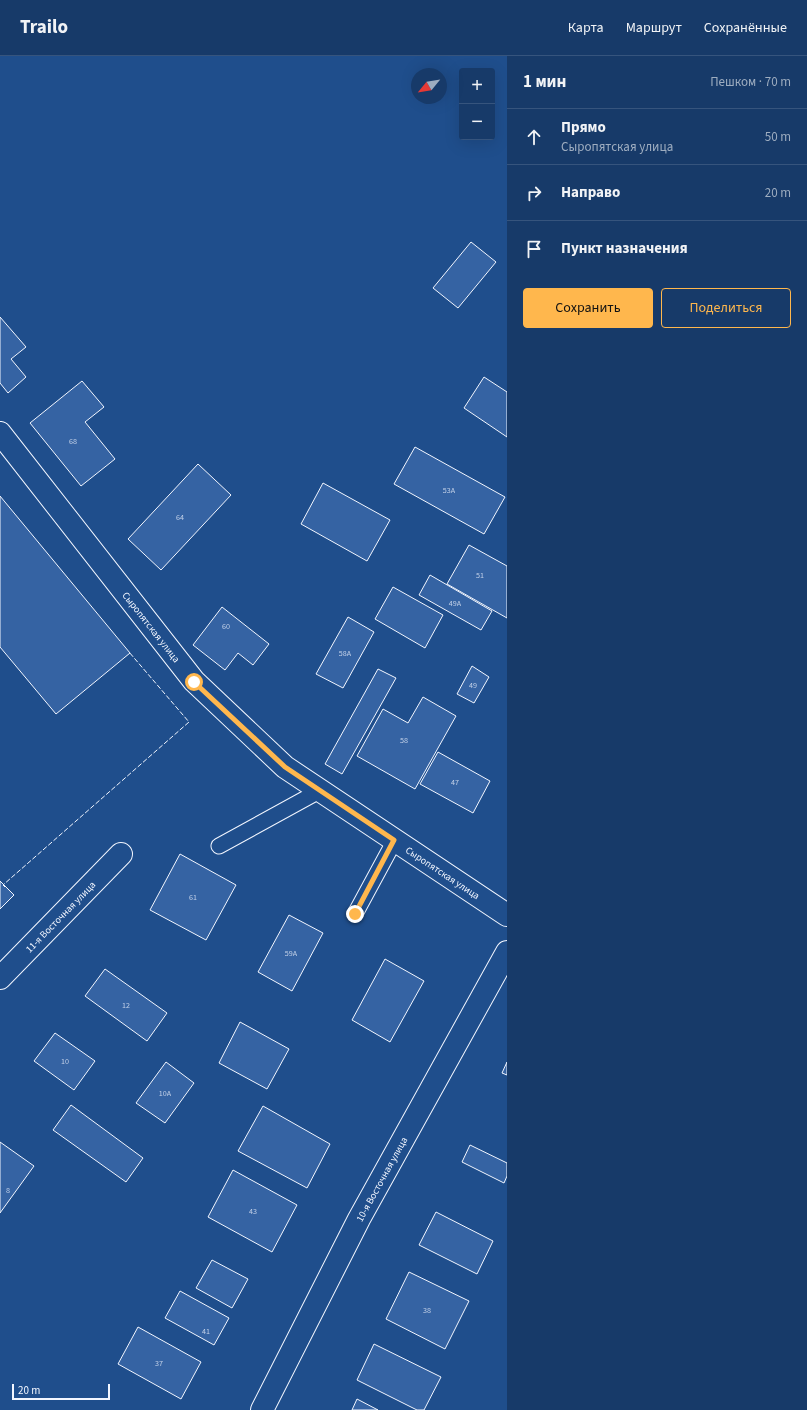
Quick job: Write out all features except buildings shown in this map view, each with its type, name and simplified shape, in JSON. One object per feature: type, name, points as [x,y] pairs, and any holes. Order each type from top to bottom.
[{"type":"street","name":"Сыропятская улица","points":[[0,433],[194,682],[285,767],[507,915]]},
{"type":"street","name":"11-я Восточная улица","points":[[0,978],[121,854]]},
{"type":"street","name":"10-я Восточная улица","points":[[262,1410],[359,1219],[507,952]]},
{"type":"lane","points":[[219,846],[321,790]]},
{"type":"lane","points":[[355,914],[394,840]]},
{"type":"fence","points":[[5,887],[3,885],[189,722],[129,652]]},
{"type":"route","points":[[194,682],[285,767],[394,840],[355,914]]}]
